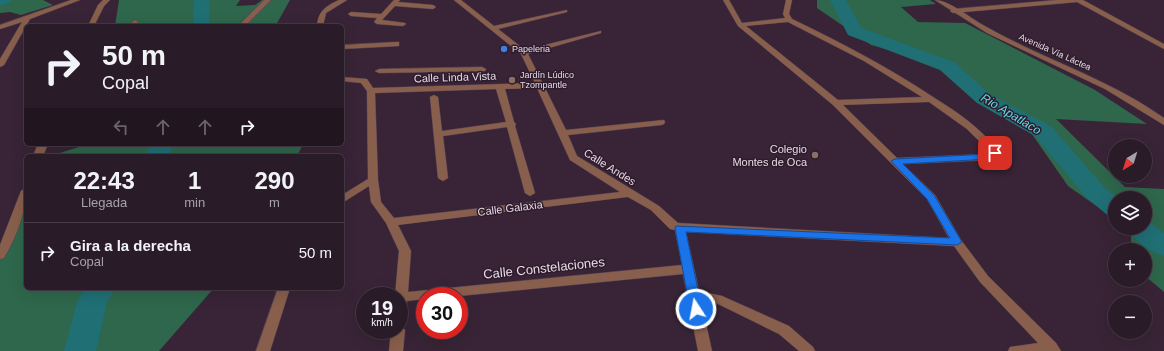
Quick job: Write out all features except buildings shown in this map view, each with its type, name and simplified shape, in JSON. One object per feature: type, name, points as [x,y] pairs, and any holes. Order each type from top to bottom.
[{"type":"street","points":[[0,27],[77,0]]},
{"type":"street","points":[[92,24],[101,5],[107,0]]},
{"type":"street","points":[[243,24],[268,0]]},
{"type":"street","points":[[320,24],[320,16],[325,9],[344,0]]},
{"type":"street","name":"Calle Andes","points":[[457,0],[524,53],[563,133],[573,158],[655,208],[674,226],[680,228]]},
{"type":"street","points":[[726,0],[740,26],[836,103],[930,197],[957,242],[984,279],[1053,349]]},
{"type":"street","points":[[788,0],[786,14],[789,20]]},
{"type":"street","name":"Avenida Vía Láctea","points":[[938,0],[953,11],[1006,40],[1092,80],[1149,110],[1164,122]]},
{"type":"street","points":[[953,11],[1078,0],[1164,47]]},
{"type":"street","points":[[403,24],[378,22],[395,2],[433,7]]},
{"type":"street","points":[[493,28],[565,11]]},
{"type":"street","points":[[351,14],[382,16]]},
{"type":"street","points":[[0,65],[28,17]]},
{"type":"street","points":[[740,26],[789,20],[859,54],[893,74],[955,116],[989,144],[995,153],[990,157],[895,161]]},
{"type":"street","points":[[524,53],[598,32]]},
{"type":"street","points":[[344,47],[396,44]]},
{"type":"street","points":[[379,71],[422,80],[482,69]]},
{"type":"street","points":[[344,78],[364,82],[371,92],[373,180],[376,202],[391,222],[405,251],[403,287]]},
{"type":"street","name":"Calle Linda Vista","points":[[371,92],[422,80],[500,87],[540,85]]},
{"type":"street","points":[[500,87],[512,124],[530,193]]},
{"type":"street","points":[[434,97],[443,178]]},
{"type":"street","points":[[836,103],[930,99]]},
{"type":"street","points":[[563,133],[661,122]]},
{"type":"street","points":[[438,134],[512,124]]},
{"type":"street","points":[[344,199],[361,186],[373,180]]},
{"type":"street","name":"Calle Galaxia","points":[[391,222],[630,194]]},
{"type":"street","points":[[0,255],[8,241],[24,197]]},
{"type":"street","points":[[705,351],[693,295],[690,269],[680,228],[957,242]]},
{"type":"street","name":"Calle Constelaciones","points":[[408,296],[690,269]]},
{"type":"street","points":[[263,351],[283,290]]},
{"type":"street","points":[[693,295],[718,299],[784,330],[808,351]]},
{"type":"street","points":[[396,351],[397,339]]},
{"type":"street","points":[[1015,351],[1053,349]]},
{"type":"green space","points":[[0,0],[43,0],[53,5],[21,15],[10,12],[0,13]]},
{"type":"green space","points":[[119,0],[240,0],[236,6],[255,5],[262,0],[290,0],[277,24],[115,24]]},
{"type":"green space","points":[[817,0],[930,0],[936,4],[901,7],[918,22],[965,23],[1095,90],[1147,124],[1056,119],[1108,170],[1108,183],[1121,183],[1125,187],[1164,189],[1164,292],[1152,282],[1152,243],[1131,243],[1131,235],[1152,235],[1152,191],[1108,191],[1108,214],[1068,186],[1027,127],[968,93],[936,63],[871,45],[817,8]]},
{"type":"green space","points":[[82,146],[302,146],[298,154],[56,154]]},
{"type":"green space","points":[[24,209],[24,290],[212,290],[159,351],[0,351],[0,255]]},
{"type":"waterway","points":[[0,1],[4,0]]},
{"type":"waterway","points":[[201,24],[202,0]]},
{"type":"waterway","name":"Rio Apatlaco","points":[[838,0],[854,31],[947,66],[984,99],[1043,131],[1095,192],[1108,202]]},
{"type":"waterway","points":[[158,154],[160,146]]},
{"type":"waterway","name":"Rio Apatlaco","points":[[1149,235],[1164,247]]},
{"type":"waterway","points":[[80,351],[92,302],[99,290]]},
{"type":"place","name":"Papeleria","points":[[504,49]]},
{"type":"place","name":"Jardín Lúdico Tzompantle","points":[[512,80]]},
{"type":"place","name":"Colegio Montes de Oca","points":[[815,155]]},
{"type":"route","points":[[696,309],[690,269],[680,228],[957,242],[930,197],[895,161],[990,157],[995,153]]}]
